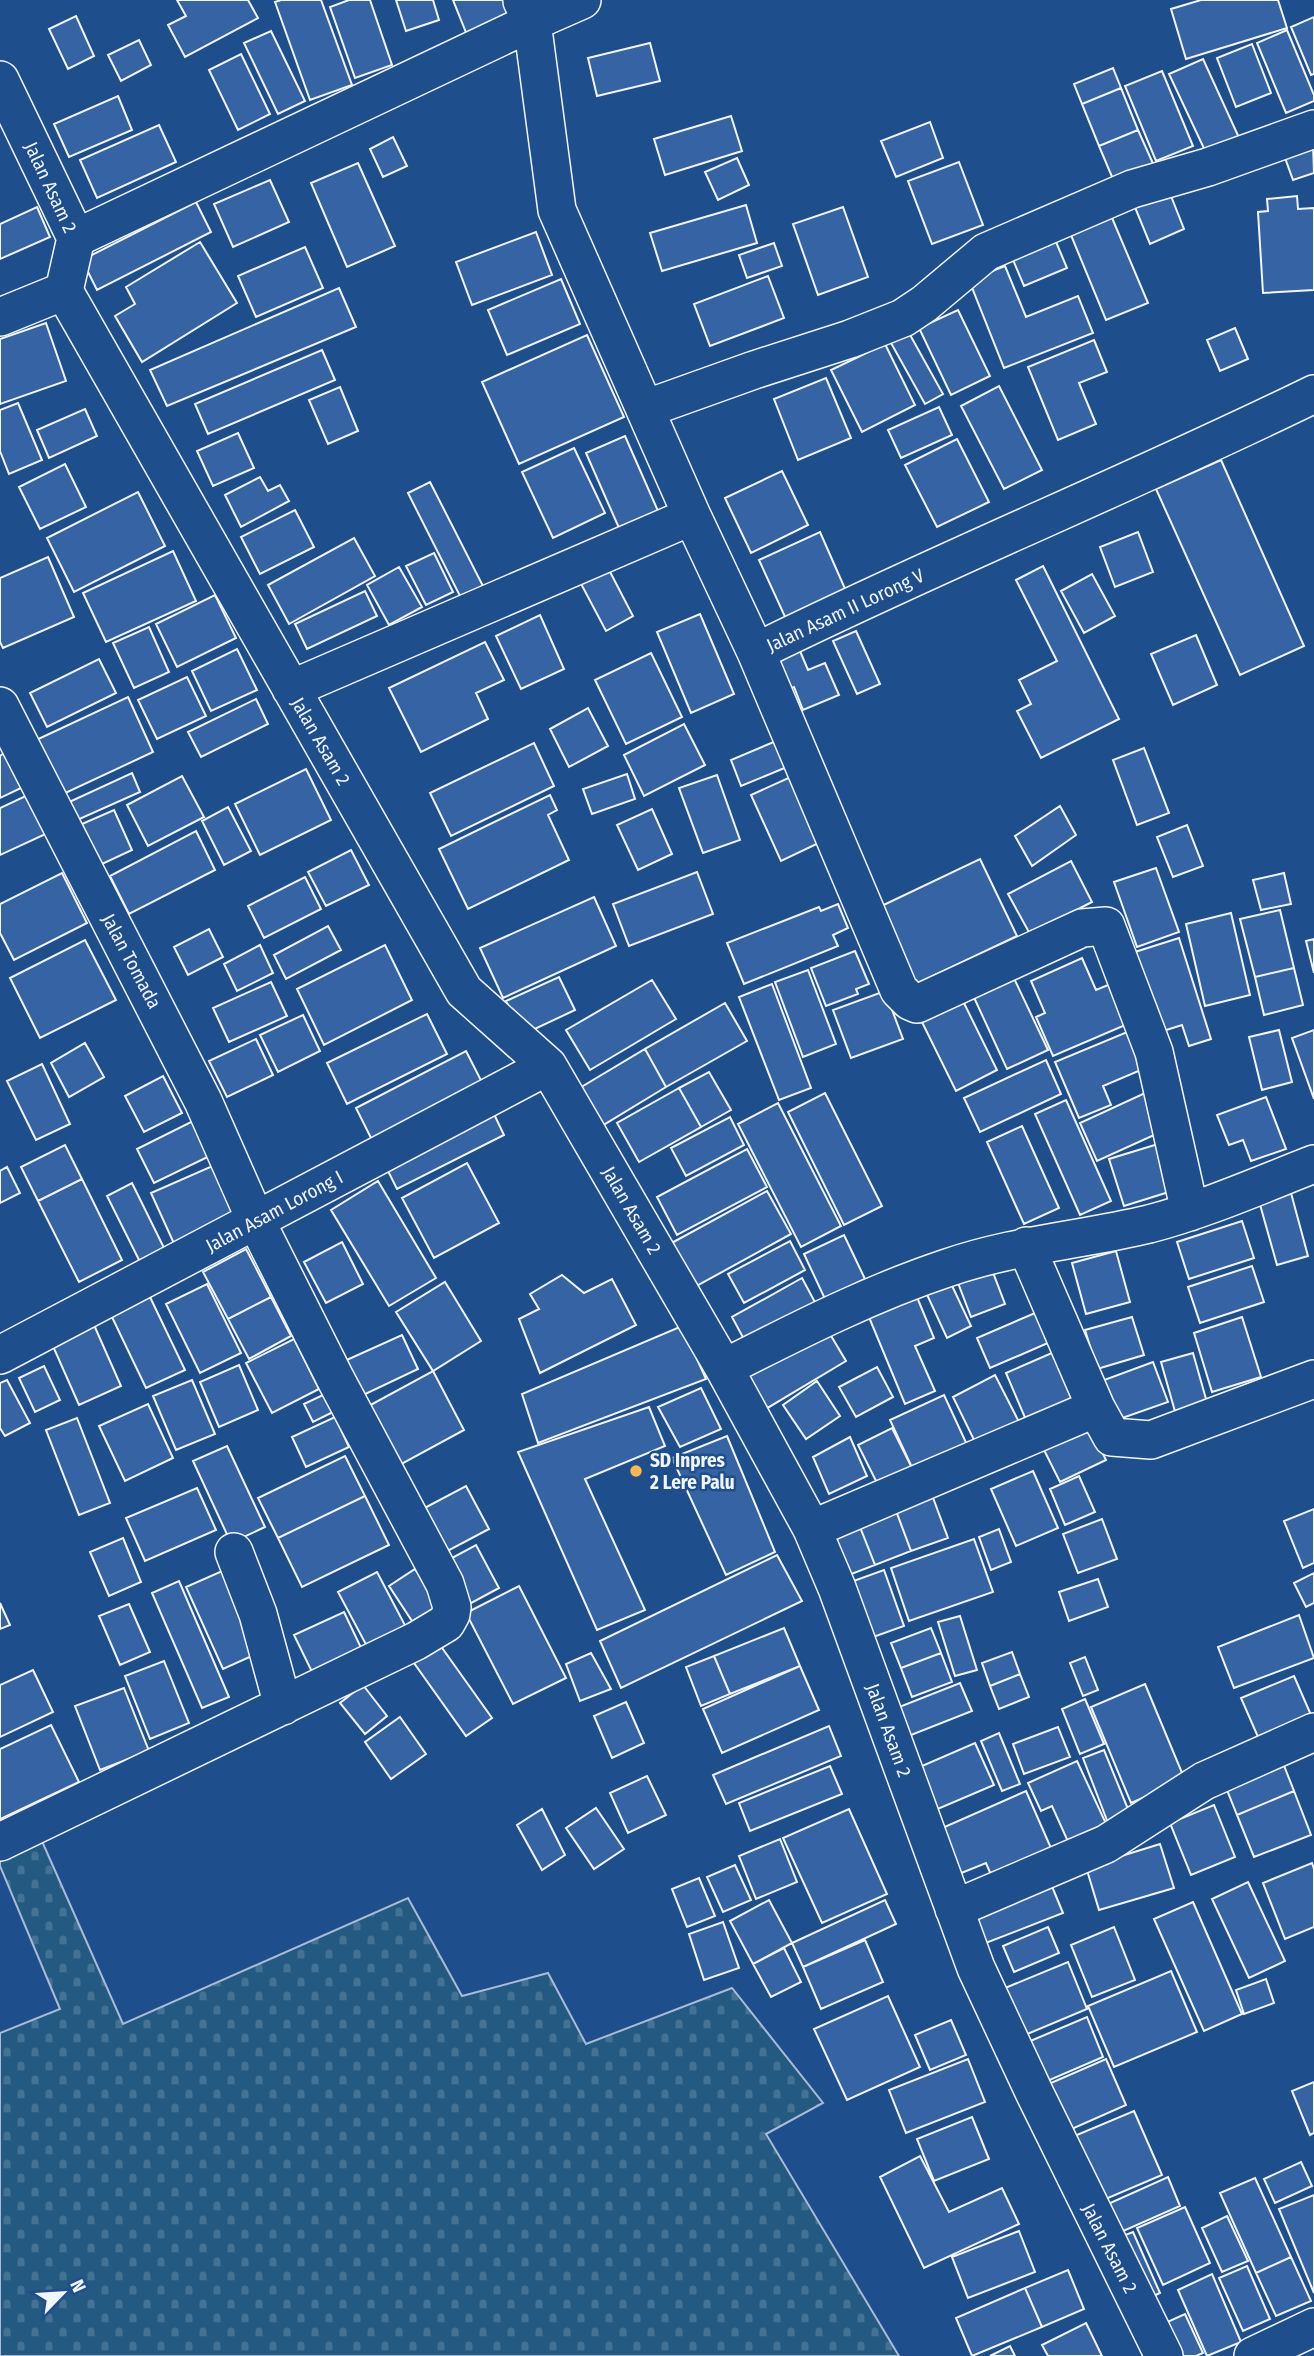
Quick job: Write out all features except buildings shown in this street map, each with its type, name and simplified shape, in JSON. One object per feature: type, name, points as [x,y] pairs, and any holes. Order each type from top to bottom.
[{"type":"street","points":[[76,238],[527,11],[582,0]]},
{"type":"street","name":"Jalan Asam II Lorong V","points":[[527,11],[557,210],[755,652],[830,615],[1206,447],[1314,394]]},
{"type":"street","name":"Jalan Asam 2","points":[[0,79],[76,238],[64,291],[464,991],[548,1066],[724,1368],[813,1529],[976,1968],[1034,2094],[1164,2356]]},
{"type":"street","points":[[645,409],[850,339],[903,317],[924,304],[986,253],[1132,189],[1208,167],[1314,129]]},
{"type":"street","points":[[0,317],[64,291]]},
{"type":"street","points":[[291,689],[692,516]]},
{"type":"street","points":[[755,652],[904,997],[917,1004],[1056,939],[1082,929],[1105,926],[1154,1052],[1190,1212]]},
{"type":"street","name":"Jalan Tomada","points":[[0,706],[203,1101],[256,1221],[336,1380],[445,1584],[452,1607],[446,1623],[416,1642],[0,1842]]},
{"type":"street","name":"Jalan Asam Lorong I","points":[[0,1355],[548,1066]]},
{"type":"street","points":[[724,1368],[844,1307],[948,1267],[1026,1246],[1147,1224],[1190,1212],[1314,1164]]},
{"type":"street","points":[[1026,1246],[1096,1408],[1112,1437],[1152,1440],[1314,1379]]},
{"type":"street","points":[[813,1529],[1096,1408]]},
{"type":"street","points":[[234,1552],[258,1614],[283,1706]]},
{"type":"street","points":[[954,1909],[1106,1844],[1204,1782],[1314,1732]]},
{"type":"street","points":[[1253,2356],[1314,2327]]},
{"type":"green space","points":[[41,1839],[123,2024],[408,1898],[462,1996],[548,1973],[586,2044],[732,1988],[823,2103],[766,2134],[899,2356],[0,2356],[0,2033],[60,2009],[0,1866],[0,1854]]},
{"type":"place","name":"SD Inpres 2 Lere Palu","points":[[636,1471]]}]
